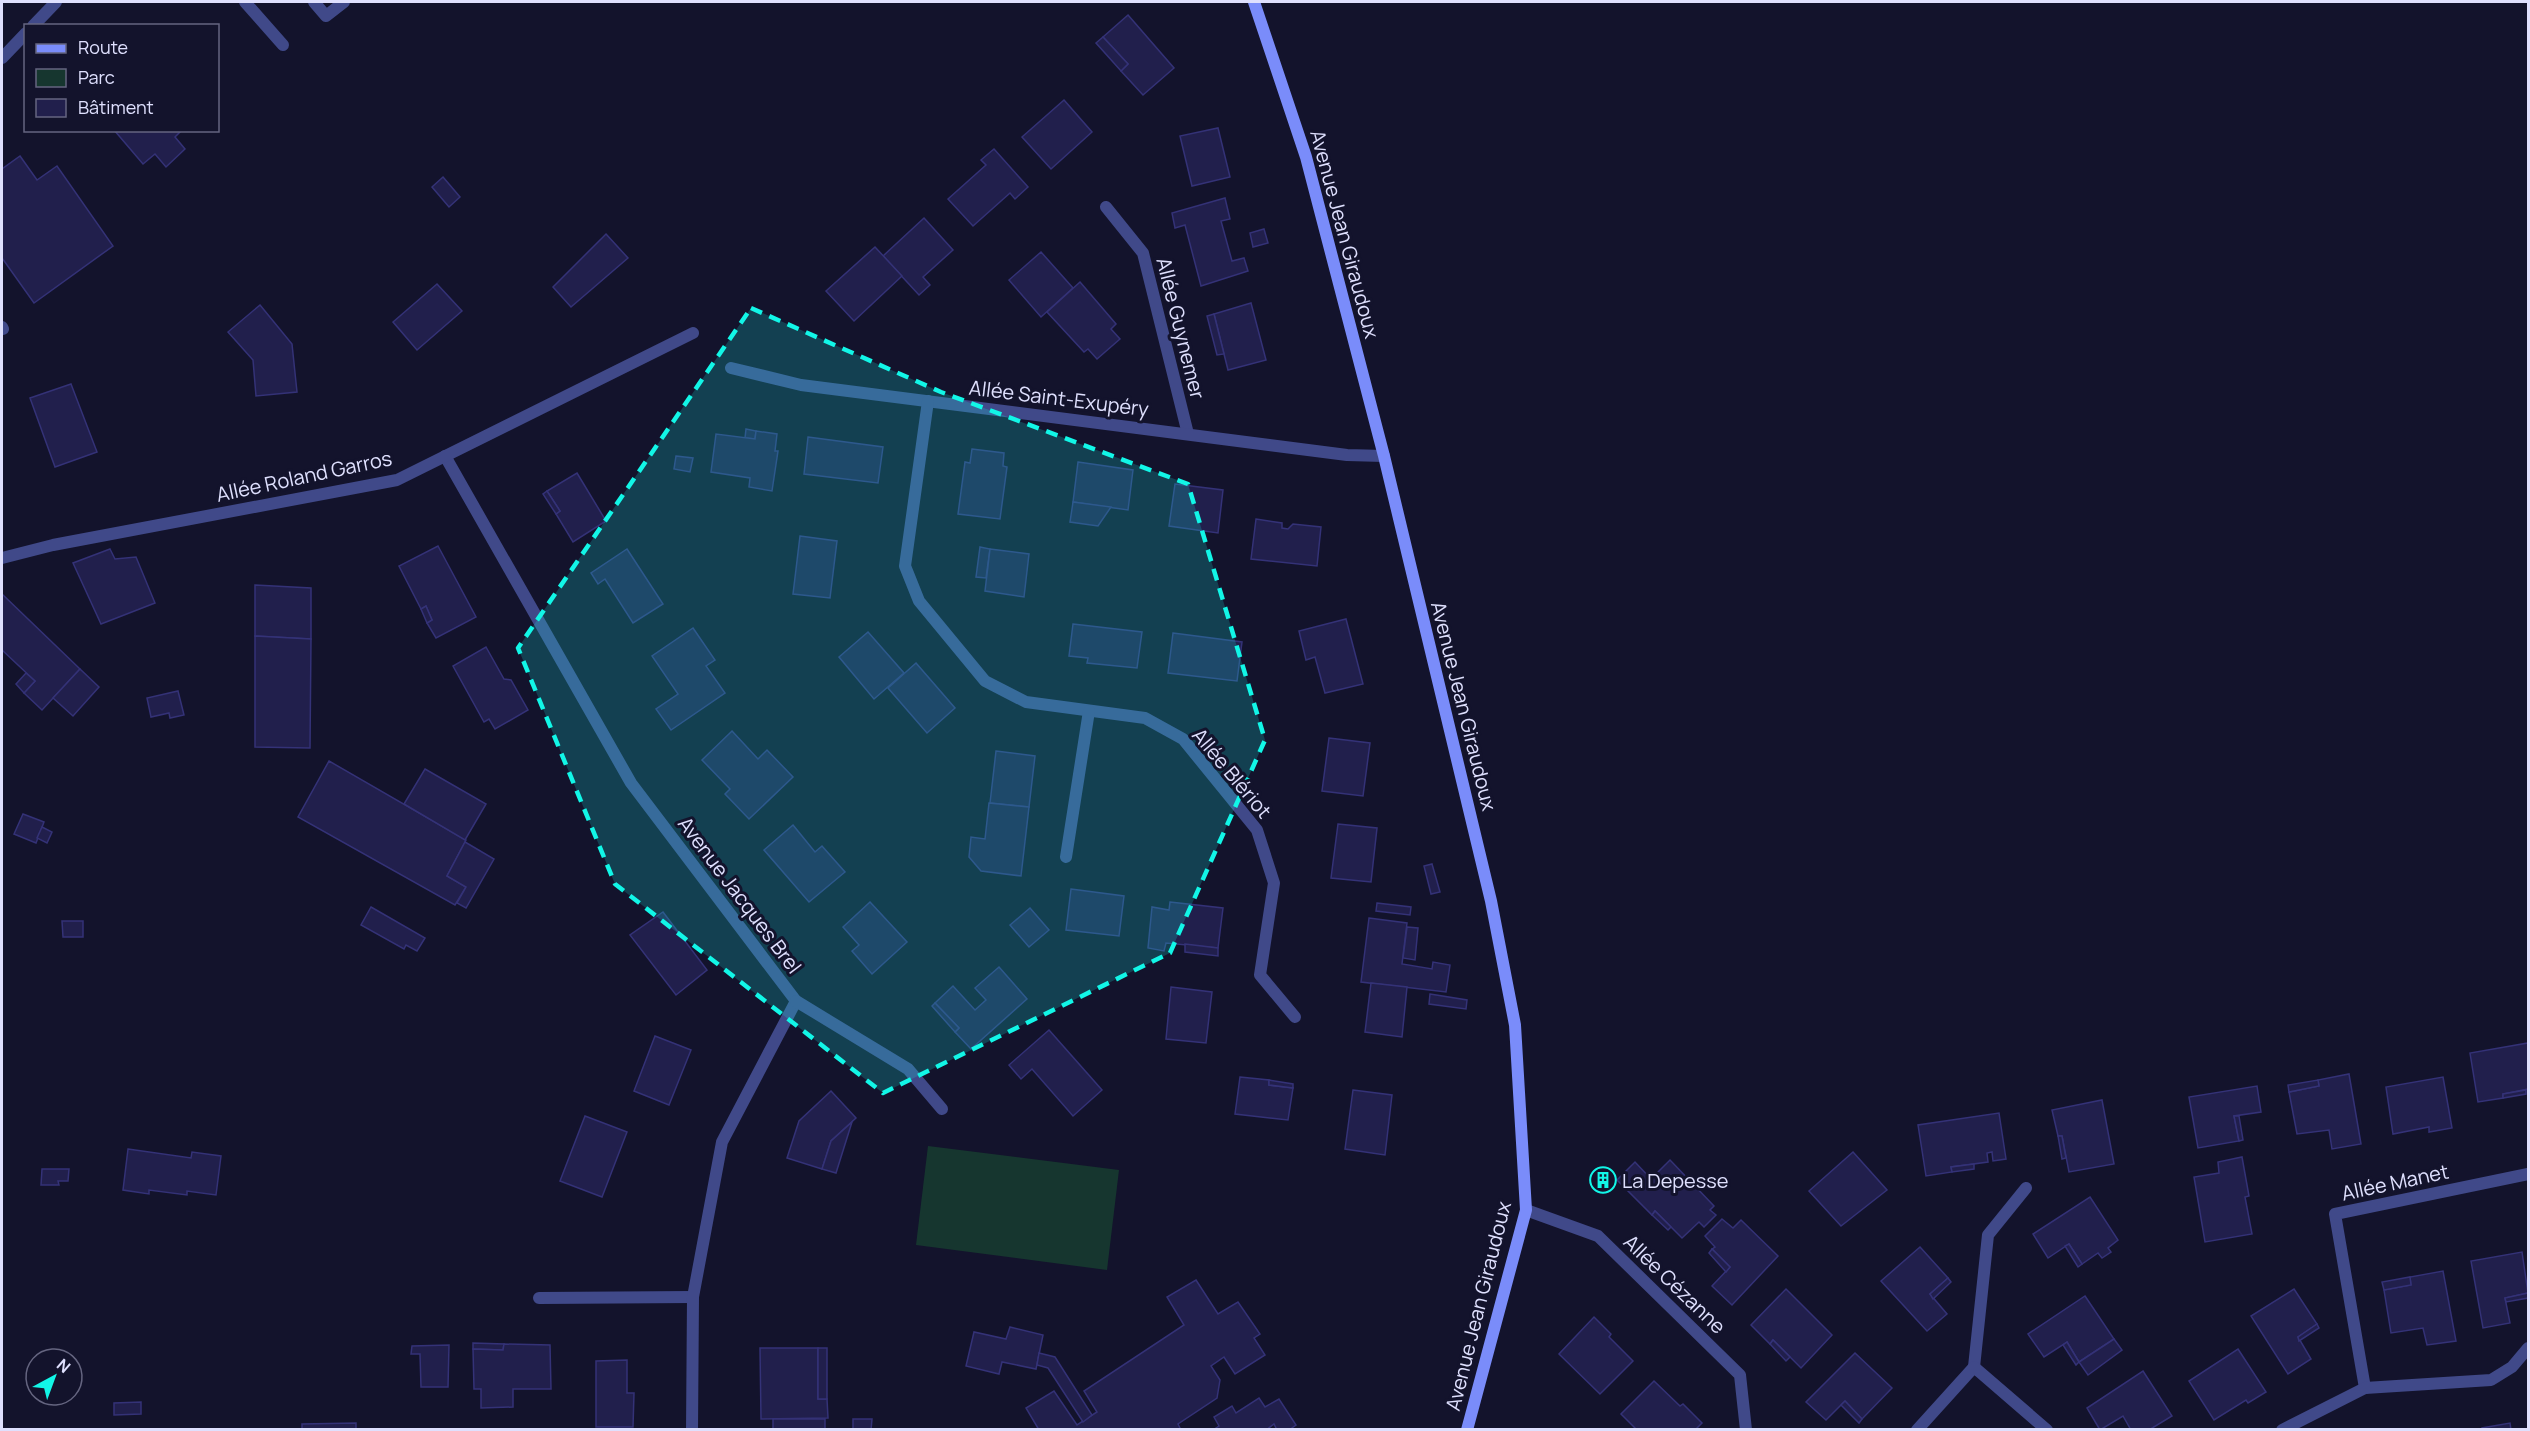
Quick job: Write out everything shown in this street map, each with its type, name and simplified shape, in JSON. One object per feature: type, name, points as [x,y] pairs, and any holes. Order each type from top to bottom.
[{"type":"street","points":[[35,24],[56,2]]},
{"type":"street","points":[[245,2],[283,45]]},
{"type":"street","points":[[314,2],[326,16],[344,2]]},
{"type":"street","name":"Avenue Jean Giraudoux","points":[[1254,2],[1306,157],[1384,456],[1491,901],[1515,1025],[1526,1210],[1467,1430]]},
{"type":"street","points":[[2,58],[24,35]]},
{"type":"street","name":"Allée Guynemer","points":[[1106,207],[1143,253],[1188,434]]},
{"type":"street","name":"Allée Roland Garros","points":[[2,558],[53,545],[397,480],[693,333]]},
{"type":"street","name":"Allée Saint-Exupéry","points":[[731,368],[801,385],[1347,455],[1384,456]]},
{"type":"street","name":"Allée Blériot","points":[[928,401],[904,566],[919,602],[985,681],[1026,702],[1145,718],[1183,739],[1257,830],[1274,883],[1260,975],[1295,1017]]},
{"type":"street","name":"Avenue Jacques Brel","points":[[445,456],[631,783],[796,1000],[722,1142],[693,1297],[692,1430]]},
{"type":"street","points":[[1066,857],[1089,711]]},
{"type":"street","points":[[796,1000],[908,1070],[942,1109]]},
{"type":"street","name":"Allée Manet","points":[[2365,1388],[2335,1214],[2529,1174]]},
{"type":"street","points":[[1917,1430],[1974,1367],[1988,1235],[2026,1188]]},
{"type":"street","name":"Allée Cézanne","points":[[1526,1210],[1598,1236],[1740,1375],[1746,1430]]},
{"type":"street","points":[[539,1298],[693,1297]]},
{"type":"street","points":[[2283,1430],[2365,1388],[2491,1380],[2512,1367],[2529,1348]]},
{"type":"street","points":[[1974,1367],[2048,1430]]},
{"type":"highlighted area","points":[[751,308],[941,392],[1188,484],[1265,740],[1170,953],[883,1093],[615,884],[518,648]]},
{"type":"green space","points":[[928,1146],[1119,1170],[1107,1270],[916,1245]]},
{"type":"building","points":[[1128,15],[1174,68],[1143,95],[1121,71],[1128,64],[1103,37]]},
{"type":"building","points":[[1103,37],[1128,64],[1121,71],[1096,43]]},
{"type":"building","points":[[1064,100],[1092,132],[1051,169],[1022,137]]},
{"type":"building","points":[[1218,128],[1230,177],[1192,186],[1180,136]]},
{"type":"building","points":[[116,132],[180,132],[175,137],[185,149],[166,167],[155,154],[143,164]]},
{"type":"building","points":[[994,149],[1028,187],[1015,199],[1010,193],[973,226],[948,199],[986,165],[981,160]]},
{"type":"building","points":[[20,156],[37,180],[57,166],[113,246],[34,303],[2,258],[2,169]]},
{"type":"building","points":[[443,177],[460,197],[449,207],[432,187]]},
{"type":"building","points":[[1225,198],[1230,219],[1221,221],[1232,261],[1244,258],[1248,271],[1201,286],[1185,225],[1175,228],[1172,213]]},
{"type":"building","points":[[924,218],[953,250],[923,277],[930,285],[919,295],[883,256]]},
{"type":"building","points":[[1264,229],[1268,243],[1253,247],[1250,233]]},
{"type":"building","points":[[606,234],[628,258],[571,307],[553,287]]},
{"type":"building","points":[[875,247],[902,276],[854,321],[826,291]]},
{"type":"building","points":[[1041,252],[1073,288],[1041,317],[1009,280]]},
{"type":"building","points":[[1080,282],[1116,324],[1111,329],[1120,339],[1097,359],[1088,349],[1084,352],[1047,312]]},
{"type":"building","points":[[437,284],[462,311],[417,350],[393,322]]},
{"type":"building","points":[[1251,303],[1266,360],[1228,370],[1214,314]]},
{"type":"building","points":[[260,305],[292,344],[297,392],[256,396],[253,360],[228,332]]},
{"type":"building","points":[[1214,314],[1224,354],[1217,355],[1207,316]]},
{"type":"building","points":[[71,384],[97,452],[55,467],[30,398]]},
{"type":"building","points":[[746,429],[756,431],[755,439],[745,438]]},
{"type":"building","points":[[756,431],[777,434],[775,451],[778,451],[772,491],[749,487],[750,478],[711,472],[716,434],[755,439]]},
{"type":"building","points":[[808,437],[883,447],[878,483],[804,474]]},
{"type":"building","points":[[972,449],[1004,453],[1003,466],[1007,467],[1000,519],[958,514],[965,462],[970,463]]},
{"type":"building","points":[[676,456],[693,458],[690,472],[674,469]]},
{"type":"building","points":[[1078,462],[1133,470],[1128,510],[1073,502]]},
{"type":"building","points":[[577,473],[606,521],[573,542],[556,514],[560,511],[547,491]]},
{"type":"building","points":[[1175,484],[1223,490],[1218,533],[1169,526]]},
{"type":"building","points":[[547,491],[560,511],[556,514],[543,494]]},
{"type":"building","points":[[1073,502],[1111,507],[1098,526],[1070,522]]},
{"type":"building","points":[[1256,519],[1282,523],[1282,528],[1288,529],[1293,524],[1321,527],[1317,566],[1251,559]]},
{"type":"building","points":[[800,536],[837,541],[830,598],[793,594]]},
{"type":"building","points":[[438,546],[476,617],[436,638],[427,623],[432,620],[426,606],[421,609],[399,566]]},
{"type":"building","points":[[980,547],[990,549],[986,578],[976,577]]},
{"type":"building","points":[[110,549],[115,559],[136,557],[155,603],[101,624],[73,563]]},
{"type":"building","points":[[627,549],[663,604],[633,623],[605,579],[598,584],[591,573]]},
{"type":"building","points":[[990,549],[1029,554],[1024,597],[985,591]]},
{"type":"building","points":[[255,585],[311,588],[311,639],[255,636]]},
{"type":"building","points":[[2,594],[80,669],[42,710],[24,693],[35,681],[2,650]]},
{"type":"building","points":[[426,606],[432,620],[427,623],[421,609]]},
{"type":"building","points":[[1346,619],[1363,684],[1325,693],[1315,657],[1306,660],[1299,631]]},
{"type":"building","points":[[1073,624],[1142,632],[1137,668],[1087,663],[1088,658],[1069,656]]},
{"type":"building","points":[[693,628],[715,660],[706,666],[725,693],[671,730],[656,709],[678,694],[652,656]]},
{"type":"building","points":[[868,632],[904,673],[874,699],[839,657]]},
{"type":"building","points":[[1173,633],[1242,642],[1237,681],[1168,673]]},
{"type":"building","points":[[255,636],[311,639],[310,748],[255,747]]},
{"type":"building","points":[[486,647],[504,679],[511,680],[528,710],[495,729],[489,719],[484,722],[453,666]]},
{"type":"building","points":[[916,663],[955,708],[927,733],[888,688]]},
{"type":"building","points":[[80,669],[99,687],[73,716],[53,698]]},
{"type":"building","points":[[26,673],[35,681],[24,693],[16,684]]},
{"type":"building","points":[[178,691],[184,715],[170,718],[169,713],[151,717],[147,698]]},
{"type":"building","points":[[732,731],[758,759],[767,750],[793,777],[749,819],[725,794],[730,789],[702,760]]},
{"type":"building","points":[[1329,738],[1370,743],[1363,796],[1322,791]]},
{"type":"building","points":[[996,751],[1035,756],[1029,807],[990,803]]},
{"type":"building","points":[[329,761],[466,840],[447,876],[466,887],[455,905],[298,817]]},
{"type":"building","points":[[425,769],[486,804],[465,840],[404,804]]},
{"type":"building","points":[[989,803],[1029,807],[1021,876],[981,871],[969,857],[971,837],[985,839]]},
{"type":"building","points":[[23,814],[44,822],[36,843],[14,834]]},
{"type":"building","points":[[1338,824],[1377,828],[1371,882],[1331,878]]},
{"type":"building","points":[[793,825],[815,852],[822,846],[845,872],[809,902],[764,850]]},
{"type":"building","points":[[42,827],[52,832],[47,843],[37,838]]},
{"type":"building","points":[[465,842],[494,859],[466,908],[457,903],[466,887],[447,876]]},
{"type":"building","points":[[1432,864],[1440,892],[1431,894],[1424,866]]},
{"type":"building","points":[[1071,889],[1124,896],[1119,936],[1066,930]]},
{"type":"building","points":[[870,902],[907,942],[872,974],[852,951],[859,945],[843,927]]},
{"type":"building","points":[[1170,902],[1223,908],[1218,948],[1166,943],[1164,951],[1148,948],[1152,907],[1169,910]]},
{"type":"building","points":[[1377,903],[1411,907],[1410,915],[1376,911]]},
{"type":"building","points":[[371,907],[425,938],[417,951],[406,945],[404,949],[361,925]]},
{"type":"building","points":[[1030,908],[1049,930],[1029,947],[1010,925]]},
{"type":"building","points":[[663,912],[707,970],[676,995],[630,935]]},
{"type":"building","points":[[1369,918],[1407,923],[1402,964],[1432,969],[1433,962],[1450,965],[1446,992],[1361,982]]},
{"type":"building","points":[[62,921],[83,921],[83,937],[63,937]]},
{"type":"building","points":[[1407,927],[1418,928],[1415,960],[1403,958]]},
{"type":"building","points":[[1185,944],[1218,948],[1218,956],[1185,952]]},
{"type":"building","points":[[999,967],[1027,999],[971,1049],[955,1032],[959,1028],[935,1003],[953,986],[975,1010],[986,1000],[975,988]]},
{"type":"building","points":[[1371,983],[1407,987],[1402,1037],[1365,1032]]},
{"type":"building","points":[[1171,987],[1212,992],[1206,1043],[1166,1039]]},
{"type":"building","points":[[1430,994],[1467,1000],[1466,1009],[1429,1004]]},
{"type":"building","points":[[935,1003],[959,1028],[955,1032],[932,1006]]},
{"type":"building","points":[[1049,1030],[1102,1090],[1073,1116],[1032,1069],[1021,1079],[1009,1065]]},
{"type":"building","points":[[655,1036],[691,1050],[669,1105],[634,1091]]},
{"type":"building","points":[[2528,1043],[2528,1089],[2503,1094],[2503,1098],[2478,1102],[2470,1053]]},
{"type":"building","points":[[2349,1074],[2361,1144],[2332,1149],[2329,1130],[2297,1134],[2289,1092],[2319,1086],[2318,1080]]},
{"type":"building","points":[[1240,1077],[1269,1080],[1269,1085],[1293,1088],[1288,1120],[1235,1114]]},
{"type":"building","points":[[2443,1077],[2452,1128],[2429,1132],[2429,1127],[2393,1134],[2386,1087]]},
{"type":"building","points":[[1269,1080],[1293,1084],[1293,1088],[1269,1085]]},
{"type":"building","points":[[2318,1080],[2319,1086],[2289,1092],[2288,1085]]},
{"type":"building","points":[[2257,1086],[2261,1112],[2234,1116],[2239,1141],[2198,1148],[2189,1097]]},
{"type":"building","points":[[1353,1090],[1392,1095],[1385,1155],[1345,1149]]},
{"type":"building","points":[[2526,1090],[2526,1094],[2503,1098],[2503,1094]]},
{"type":"building","points":[[831,1091],[856,1118],[831,1141],[822,1169],[787,1158],[799,1121]]},
{"type":"building","points":[[2102,1100],[2114,1164],[2069,1172],[2062,1136],[2058,1136],[2052,1110]]},
{"type":"building","points":[[1999,1113],[2006,1159],[1993,1161],[1992,1152],[1987,1153],[1988,1162],[1951,1167],[1952,1172],[1926,1176],[1918,1125]]},
{"type":"building","points":[[585,1116],[627,1132],[602,1197],[560,1181]]},
{"type":"building","points":[[2234,1116],[2239,1116],[2243,1140],[2239,1141]]},
{"type":"building","points":[[852,1122],[836,1173],[822,1169],[831,1141]]},
{"type":"building","points":[[2058,1136],[2062,1136],[2066,1158],[2062,1159]]},
{"type":"building","points":[[128,1149],[191,1158],[192,1152],[221,1156],[216,1195],[187,1191],[187,1195],[149,1190],[149,1194],[123,1190]]},
{"type":"building","points":[[1853,1152],[1887,1190],[1841,1226],[1809,1191]]},
{"type":"building","points":[[2242,1157],[2249,1196],[2245,1197],[2252,1234],[2205,1242],[2194,1177],[2219,1173],[2218,1162]]},
{"type":"building","points":[[1670,1160],[1714,1206],[1710,1210],[1716,1215],[1704,1227],[1699,1222],[1682,1238],[1655,1211],[1652,1215],[1617,1180],[1635,1162],[1651,1179]]},
{"type":"building","points":[[1974,1164],[1974,1169],[1952,1172],[1951,1167]]},
{"type":"building","name":"La Depesse","points":[[1604,1168],[1616,1179],[1603,1193],[1591,1181]]},
{"type":"building","points":[[42,1169],[69,1169],[68,1181],[58,1181],[59,1185],[41,1185]]},
{"type":"building","points":[[2090,1197],[2118,1240],[2108,1248],[2111,1252],[2102,1258],[2098,1253],[2082,1264],[2069,1244],[2048,1258],[2033,1234]]},
{"type":"building","points":[[1655,1211],[1671,1227],[1668,1230],[1652,1215]]},
{"type":"building","points":[[1722,1219],[1733,1228],[1741,1220],[1778,1256],[1732,1305],[1712,1286],[1730,1267],[1712,1249],[1715,1247],[1705,1236]]},
{"type":"building","points":[[2069,1244],[2082,1264],[2078,1267],[2065,1246]]},
{"type":"building","points":[[1920,1247],[1948,1278],[1930,1294],[1947,1314],[1927,1331],[1881,1281]]},
{"type":"building","points":[[1712,1249],[1730,1267],[1726,1272],[1709,1253]]},
{"type":"building","points":[[2522,1252],[2528,1293],[2505,1298],[2510,1323],[2483,1328],[2471,1261]]},
{"type":"building","points":[[2443,1271],[2456,1341],[2427,1345],[2423,1328],[2391,1333],[2384,1290],[2411,1285],[2410,1277]]},
{"type":"building","points":[[2410,1277],[2411,1285],[2384,1290],[2382,1282]]},
{"type":"building","points":[[1948,1278],[1951,1282],[1933,1299],[1930,1294]]},
{"type":"building","points":[[1196,1280],[1218,1314],[1238,1302],[1260,1334],[1254,1338],[1265,1355],[1235,1374],[1224,1357],[1211,1366],[1220,1380],[1217,1398],[1178,1424],[1181,1430],[1039,1430],[1026,1408],[1054,1391],[1077,1425],[1097,1412],[1084,1391],[1184,1325],[1167,1297]]},
{"type":"building","points":[[1786,1289],[1832,1335],[1801,1368],[1773,1340],[1770,1344],[1751,1325]]},
{"type":"building","points":[[2294,1289],[2317,1324],[2298,1337],[2311,1359],[2288,1374],[2251,1316]]},
{"type":"building","points":[[2528,1293],[2528,1298],[2506,1302],[2505,1298]]},
{"type":"building","points":[[2085,1296],[2114,1339],[2079,1362],[2067,1342],[2044,1357],[2028,1334]]},
{"type":"building","points":[[1594,1317],[1611,1334],[1609,1337],[1633,1361],[1600,1394],[1559,1354]]},
{"type":"building","points":[[2317,1324],[2319,1328],[2299,1341],[2298,1337]]},
{"type":"building","points":[[1010,1327],[1043,1335],[1036,1369],[1002,1362],[999,1374],[966,1366],[974,1332],[1006,1339]]},
{"type":"building","points":[[2114,1339],[2122,1350],[2088,1375],[2079,1362]]},
{"type":"building","points":[[1773,1340],[1790,1357],[1786,1361],[1770,1344]]},
{"type":"building","points":[[2067,1342],[2079,1362],[2076,1365],[2063,1345]]},
{"type":"building","points":[[473,1343],[504,1344],[503,1350],[473,1349]]},
{"type":"building","points":[[504,1344],[550,1345],[551,1389],[513,1389],[513,1407],[481,1408],[481,1389],[474,1389],[473,1349],[503,1350]]},
{"type":"building","points":[[449,1345],[448,1387],[421,1387],[420,1354],[411,1354],[412,1346]]},
{"type":"building","points":[[760,1348],[818,1348],[818,1399],[827,1399],[828,1418],[761,1419]]},
{"type":"building","points":[[818,1348],[827,1348],[827,1399],[818,1399]]},
{"type":"building","points":[[2238,1349],[2266,1392],[2248,1403],[2246,1400],[2214,1420],[2189,1381]]},
{"type":"building","points":[[1039,1353],[1055,1357],[1092,1415],[1083,1422],[1048,1368],[1037,1365]]},
{"type":"building","points":[[1855,1353],[1892,1388],[1862,1419],[1845,1401],[1826,1420],[1806,1402]]},
{"type":"building","points":[[627,1360],[627,1393],[634,1393],[633,1427],[596,1427],[596,1361]]},
{"type":"building","points":[[2143,1371],[2172,1416],[2149,1430],[2131,1430],[2123,1416],[2100,1430],[2087,1408]]},
{"type":"building","points":[[1654,1381],[1702,1423],[1695,1430],[1637,1430],[1621,1414]]},
{"type":"building","points":[[1259,1398],[1265,1407],[1279,1399],[1296,1425],[1289,1430],[1277,1430],[1274,1424],[1266,1430],[1213,1430],[1219,1426],[1214,1417],[1232,1406],[1236,1413]]},
{"type":"building","points":[[1845,1401],[1862,1419],[1859,1423],[1841,1405]]},
{"type":"building","points":[[141,1402],[141,1414],[114,1415],[114,1403]]},
{"type":"building","points":[[773,1419],[825,1419],[825,1430],[773,1430]]},
{"type":"building","points":[[853,1419],[872,1419],[871,1430],[853,1430]]},
{"type":"building","points":[[356,1423],[356,1430],[302,1430],[302,1424]]},
{"type":"building","points":[[2510,1423],[2511,1430],[2482,1430],[2482,1428]]},
{"type":"place","name":"La Depesse","points":[[1603,1180]]}]
